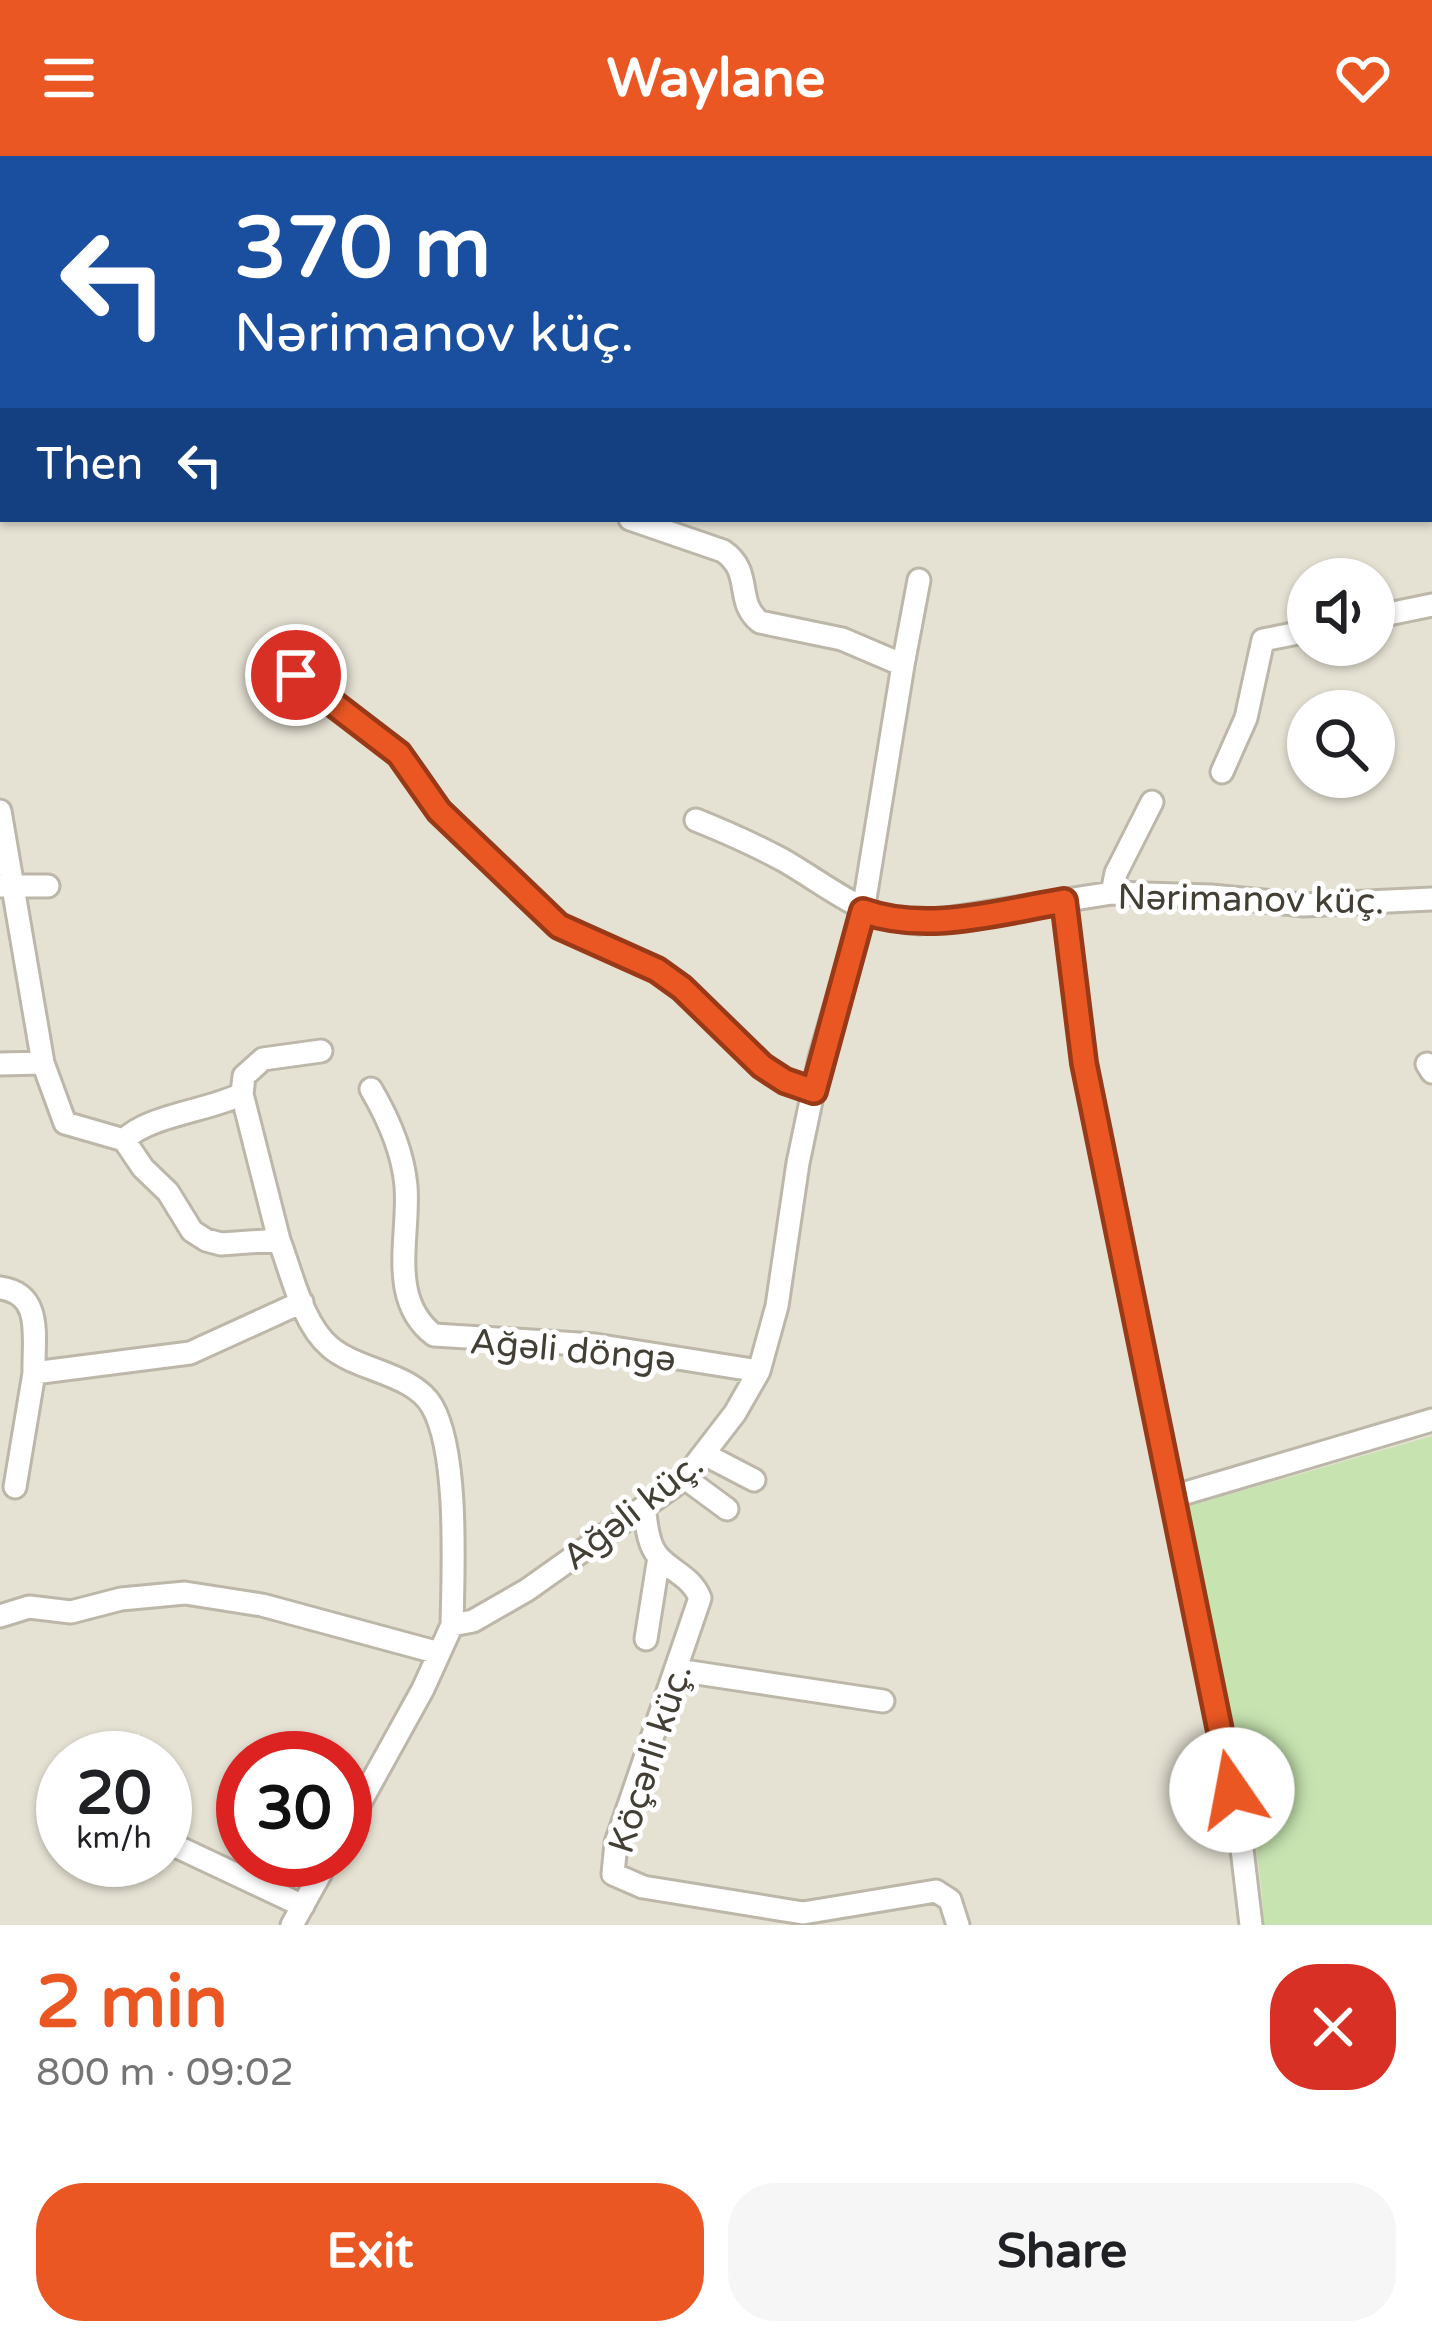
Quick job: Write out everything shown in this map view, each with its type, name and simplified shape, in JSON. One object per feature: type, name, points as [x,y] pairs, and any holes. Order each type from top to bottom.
[{"type":"street","points":[[639,522],[723,551],[736,560],[746,603],[760,622],[842,640],[903,665]]},
{"type":"street","points":[[696,820],[785,861],[863,911],[919,580]]},
{"type":"street","points":[[1395,613],[1432,605]]},
{"type":"street","points":[[1222,772],[1246,718],[1263,640],[1287,635]]},
{"type":"street","points":[[296,675],[399,754],[439,811],[559,926],[657,970],[762,1066],[814,1091]]},
{"type":"street","points":[[1112,893],[1116,873],[1152,802]]},
{"type":"street","points":[[0,811],[7,887],[43,1063],[65,1123],[124,1140],[168,1192],[192,1231],[221,1244],[279,1240]]},
{"type":"street","points":[[7,887],[48,886]]},
{"type":"street","name":"Nərimanov küç.","points":[[863,911],[888,920],[920,922],[1112,893],[1321,905],[1432,898]]},
{"type":"street","points":[[1064,901],[1084,1063],[1240,1832],[1251,1925]]},
{"type":"street","name":"Ağəli küç.","points":[[452,1625],[473,1621],[508,1602],[685,1478],[706,1455],[759,1371],[777,1306],[794,1183],[814,1091],[863,911]]},
{"type":"street","points":[[321,1051],[262,1059],[244,1076],[242,1094],[279,1240],[318,1335],[333,1350],[420,1392],[431,1405],[445,1450],[449,1488],[452,1625],[372,1768]]},
{"type":"street","points":[[0,1064],[43,1063]]},
{"type":"street","name":"Ağəli döngə","points":[[371,1089],[399,1152],[406,1181],[405,1279],[411,1309],[419,1324],[434,1335],[595,1345],[759,1371]]},
{"type":"street","points":[[124,1140],[145,1126],[242,1094]]},
{"type":"street","points":[[0,1288],[14,1290],[33,1310],[34,1373],[15,1486]]},
{"type":"street","points":[[34,1373],[190,1353],[302,1302]]},
{"type":"street","points":[[1172,1497],[1432,1420]]},
{"type":"street","points":[[706,1455],[754,1480]]},
{"type":"street","points":[[685,1478],[727,1509]]},
{"type":"street","name":"Köçərli küç.","points":[[644,1508],[650,1544],[696,1586],[700,1598],[616,1843],[613,1874],[643,1887],[780,1912],[803,1913],[936,1891],[950,1900],[958,1925]]},
{"type":"street","points":[[646,1639],[659,1557]]},
{"type":"street","points":[[0,1616],[29,1607],[71,1612],[121,1599],[185,1593],[262,1605],[439,1653]]},
{"type":"street","points":[[677,1670],[884,1701]]},
{"type":"street","points":[[192,1856],[298,1916],[314,1887]]},
{"type":"shaded area","points":[[0,522],[1432,522],[1432,1925],[0,1925]]},
{"type":"green space","points":[[1432,1436],[1432,1925],[1264,1925],[1247,1801],[1182,1508]]},
{"type":"route","points":[[296,675],[399,754],[439,811],[559,926],[657,970],[762,1066],[814,1091],[863,911],[888,920],[920,922],[1064,901],[1084,1063],[1232,1790]]}]
